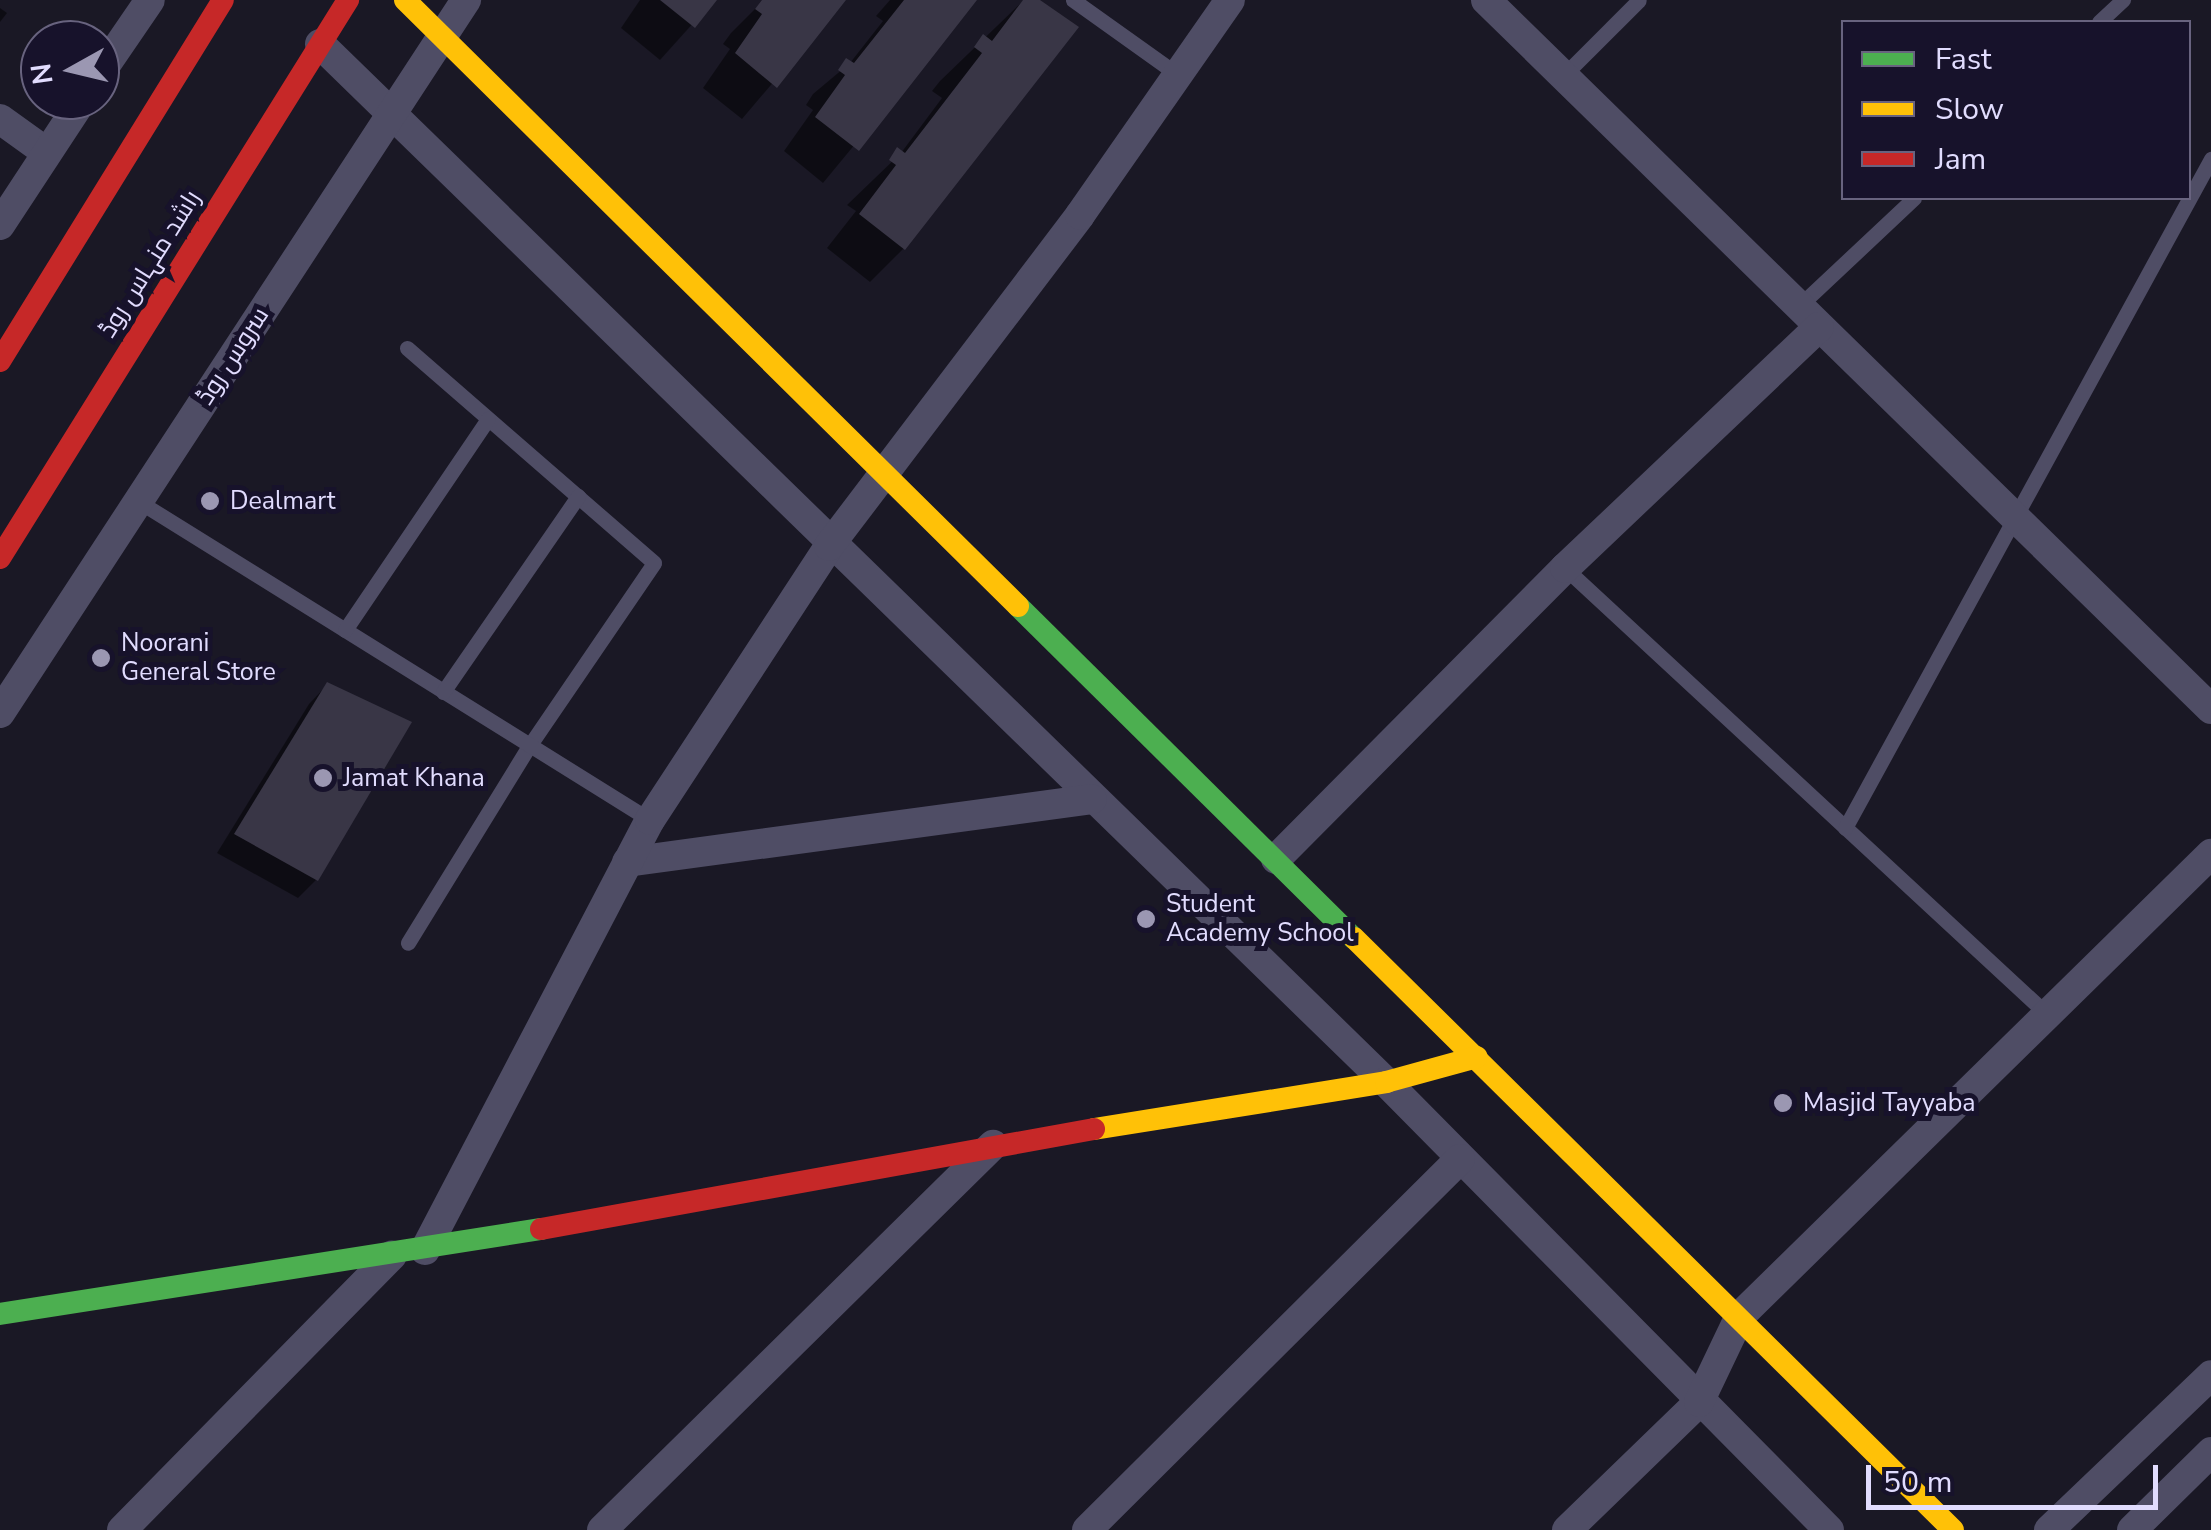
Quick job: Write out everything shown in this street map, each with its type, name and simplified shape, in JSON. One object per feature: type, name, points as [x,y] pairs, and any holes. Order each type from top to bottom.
[{"type":"street","points":[[120,44],[150,0]]},
{"type":"street","points":[[0,361],[223,0]]},
{"type":"street","name":"راشد منہاس روڈ","points":[[0,558],[348,0]]},
{"type":"street","points":[[406,0],[1954,1530]]},
{"type":"street","name":"سروس روڈ","points":[[0,712],[466,0]]},
{"type":"street","points":[[424,1250],[497,1122],[650,820],[830,546],[1230,0]]},
{"type":"street","points":[[1486,0],[2211,710]]},
{"type":"street","points":[[320,44],[394,111],[830,546],[1386,1082],[1829,1530]]},
{"type":"street","points":[[0,119],[46,152]]},
{"type":"street","points":[[0,225],[68,120]]},
{"type":"street","points":[[1276,859],[1809,317]]},
{"type":"street","points":[[627,862],[1092,798]]},
{"type":"street","points":[[1567,1530],[1699,1402],[1740,1316],[2211,854]]},
{"type":"street","points":[[0,1314],[424,1250],[993,1145],[1386,1082],[1477,1057]]},
{"type":"street","points":[[621,1524],[993,1145]]},
{"type":"street","points":[[1087,1530],[1460,1158]]},
{"type":"street","points":[[122,1530],[392,1255]]},
{"type":"street","points":[[2049,1530],[2211,1375]]},
{"type":"street","points":[[2132,1530],[2211,1452]]},
{"type":"lane","points":[[1073,0],[1178,75]]},
{"type":"lane","points":[[1563,76],[1639,0]]},
{"type":"lane","points":[[2101,20],[2123,0]]},
{"type":"lane","points":[[2191,196],[2211,159]]},
{"type":"lane","points":[[1809,317],[1912,200]]},
{"type":"lane","points":[[1845,828],[2189,200]]},
{"type":"lane","points":[[408,348],[654,563],[529,746],[408,943]]},
{"type":"lane","points":[[345,630],[488,418]]},
{"type":"lane","points":[[443,692],[578,496]]},
{"type":"lane","points":[[138,501],[650,820]]},
{"type":"lane","points":[[1565,568],[2049,1016]]},
{"type":"building","points":[[660,0],[717,0],[695,28]]},
{"type":"building","points":[[762,0],[846,0],[777,88],[735,53],[762,14],[755,9]]},
{"type":"building","points":[[904,0],[977,0],[859,151],[815,117],[845,75],[838,70],[846,58],[854,63]]},
{"type":"building","points":[[1023,0],[1040,0],[1079,27],[905,250],[859,214],[896,165],[889,160],[897,147],[905,153],[982,53],[974,47],[983,34],[992,41]]},
{"type":"building","name":"Jamat Khana","points":[[327,682],[412,722],[318,881],[234,834]]},
{"type":"traffic: fast","points":[[1018,606],[1354,938]]},
{"type":"traffic: fast","points":[[0,1314],[541,1229]]},
{"type":"traffic: slow","points":[[405,0],[1018,606]]},
{"type":"traffic: slow","points":[[1354,938],[1953,1530]]},
{"type":"traffic: slow","points":[[1094,1129],[1386,1082],[1477,1057]]},
{"type":"traffic: jam","points":[[0,361],[223,0]]},
{"type":"traffic: jam","points":[[0,558],[348,0]]},
{"type":"traffic: jam","points":[[541,1229],[1094,1129]]},
{"type":"place","name":"Dealmart","points":[[210,501]]},
{"type":"place","name":"Noorani General Store","points":[[101,658]]},
{"type":"place","name":"Jamat Khana","points":[[323,778]]},
{"type":"place","name":"Student Academy School","points":[[1146,919]]},
{"type":"place","name":"Masjid Tayyaba","points":[[1783,1103]]}]
